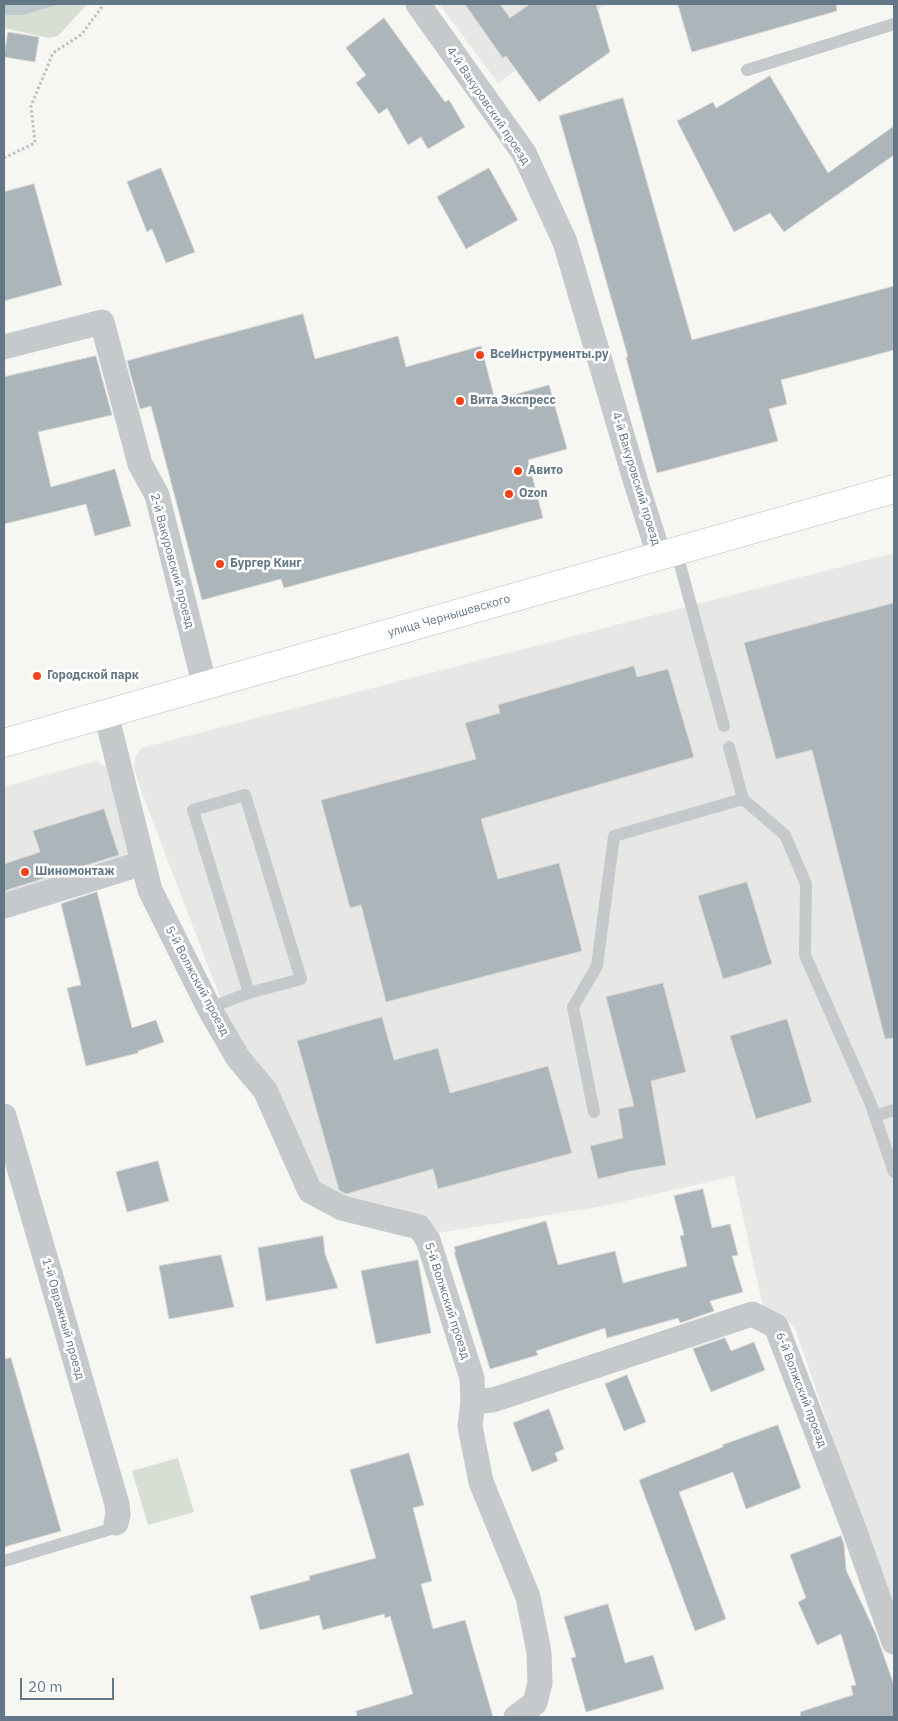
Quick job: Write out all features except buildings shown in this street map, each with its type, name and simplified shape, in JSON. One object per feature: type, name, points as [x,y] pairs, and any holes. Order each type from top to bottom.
[{"type":"main road","name":"улица Чернышевского","points":[[4,743],[894,489]]},
{"type":"street","name":"4-й Вакуровский проезд","points":[[418,4],[524,153],[565,242],[639,492],[668,552]]},
{"type":"street","name":"2-й Вакуровский проезд","points":[[4,347],[102,322],[140,464],[157,495],[205,687]]},
{"type":"street","name":"5-й Волжский проезд","points":[[106,714],[150,890],[208,1008],[238,1058],[265,1090],[310,1191],[342,1208],[419,1227],[428,1240],[472,1378],[473,1402],[470,1426],[481,1482],[528,1597],[539,1652],[540,1683],[525,1710]]},
{"type":"street","points":[[4,906],[143,863]]},
{"type":"street","name":"1-й Овражный проезд","points":[[4,1116],[117,1504],[118,1515],[116,1522]]},
{"type":"street","name":"6-й Волжский проезд","points":[[473,1402],[493,1400],[752,1314],[776,1326],[854,1529],[894,1642]]},
{"type":"lane","points":[[747,70],[894,24]]},
{"type":"lane","points":[[668,552],[724,726]]},
{"type":"lane","points":[[729,747],[743,799],[785,835],[806,884],[805,956],[875,1116],[894,1172]]},
{"type":"lane","points":[[208,1008],[249,993],[301,979],[245,795],[193,810],[249,993]]},
{"type":"lane","points":[[594,1112],[573,1007],[597,966],[614,836],[743,799]]},
{"type":"lane","points":[[875,1116],[894,1110]]},
{"type":"lane","points":[[4,1561],[110,1529],[116,1522]]},
{"type":"path","points":[[4,158],[35,144],[31,106],[54,54],[82,34],[104,4]]},
{"type":"shaded area","points":[[4,4],[87,4],[58,36],[49,38],[4,28]]},
{"type":"shaded area","points":[[4,4],[60,4],[22,15],[4,15]]},
{"type":"shaded area","points":[[439,4],[606,4],[498,83]]},
{"type":"shaded area","points":[[894,553],[894,1609],[863,1527],[795,1328],[784,1316],[763,1307],[734,1176],[604,1206],[438,1233],[424,1219],[344,1202],[319,1187],[239,1047],[134,768],[135,757],[141,748]]},
{"type":"shaded area","points":[[96,761],[105,766],[112,775],[130,854],[126,862],[4,901],[4,787]]},
{"type":"shaded area","points":[[178,1458],[194,1512],[148,1525],[132,1471]]},
{"type":"place","name":"ВсеИнструменты.ру","points":[[480,355]]},
{"type":"place","name":"Вита Экспресс","points":[[460,401]]},
{"type":"place","name":"Авито","points":[[518,471]]},
{"type":"place","name":"Ozon","points":[[509,494]]},
{"type":"place","name":"Бургер Кинг","points":[[220,564]]},
{"type":"place","name":"Городской парк","points":[[37,676]]},
{"type":"place","name":"Шиномонтаж","points":[[25,872]]}]
